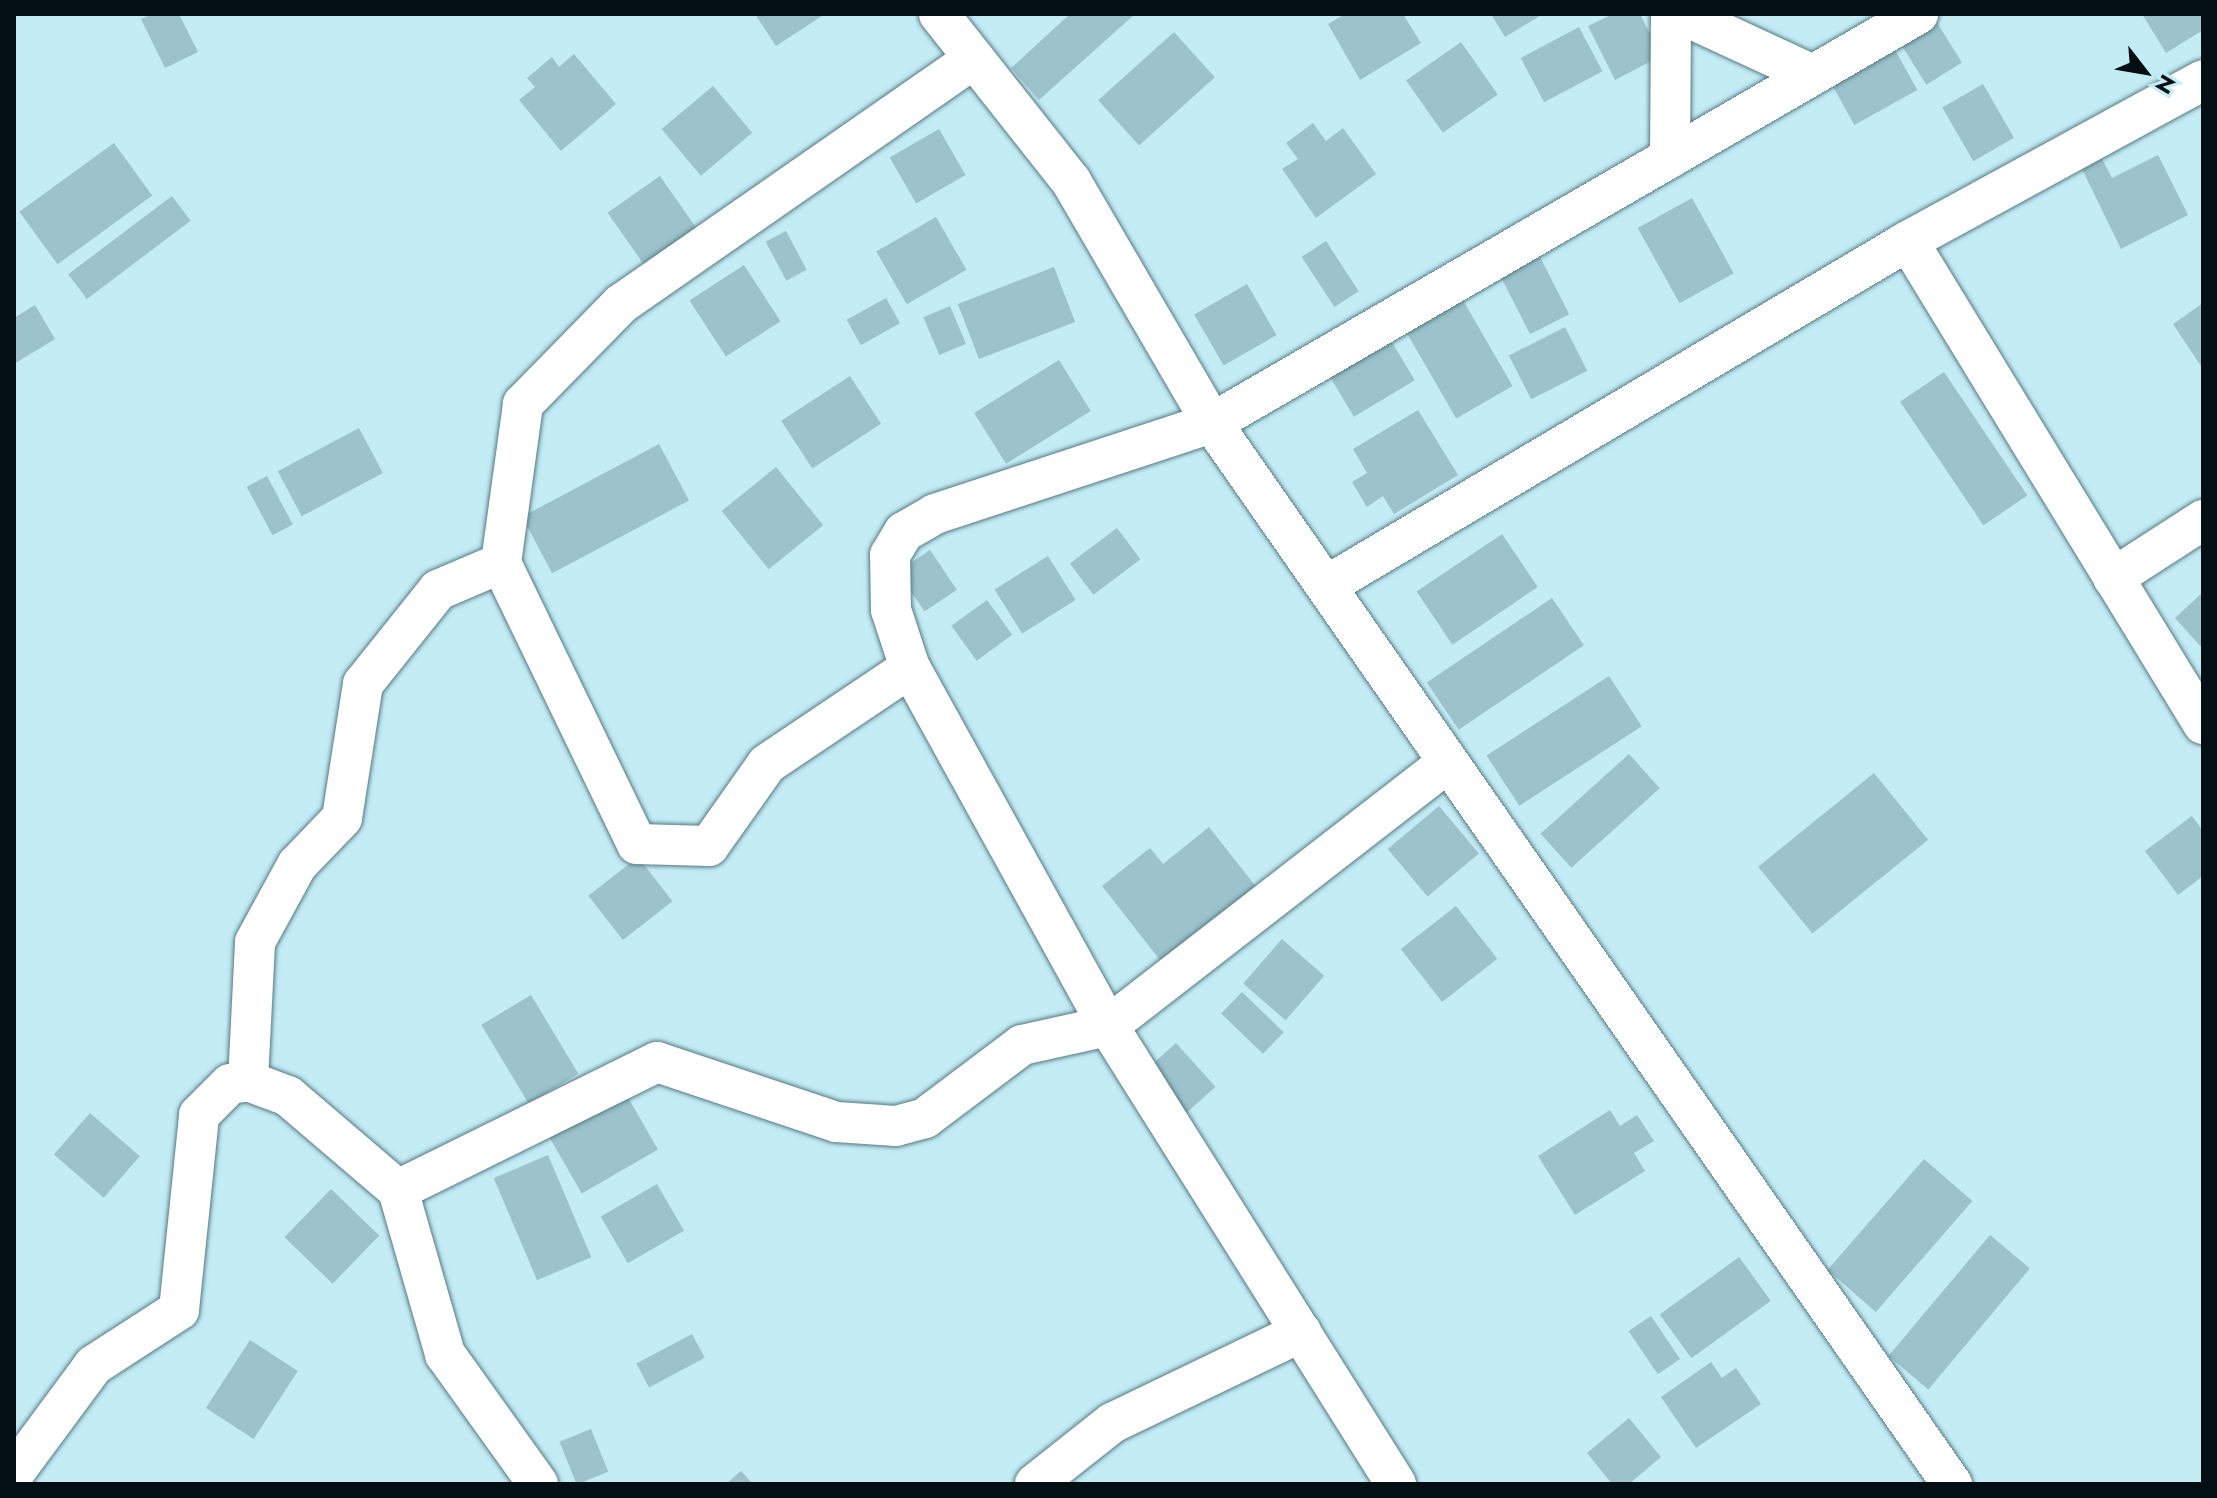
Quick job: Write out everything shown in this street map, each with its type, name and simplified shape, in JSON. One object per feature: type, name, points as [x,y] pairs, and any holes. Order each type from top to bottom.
[{"type":"street","points":[[939,14],[1071,181],[1212,423],[1952,1484]]},
{"type":"street","points":[[1670,158],[1671,14]]},
{"type":"street","points":[[1681,14],[1813,75]]},
{"type":"street","points":[[1396,1484],[1108,1026],[910,668],[888,581],[890,555],[904,532],[1021,482],[1212,423],[1918,14]]},
{"type":"street","points":[[910,668],[767,764],[709,846],[637,844],[501,563],[523,404],[621,304],[974,59]]},
{"type":"street","points":[[1326,586],[1908,241],[2203,80]]},
{"type":"street","points":[[1908,241],[2203,724]]},
{"type":"street","points":[[2113,578],[2203,520]]},
{"type":"street","points":[[248,1081],[255,942],[297,865],[342,818],[363,684],[438,590],[501,563]]},
{"type":"street","points":[[398,1190],[657,1062],[821,1118],[896,1126],[955,1101],[1022,1045],[1108,1026],[1448,762]]},
{"type":"street","points":[[14,1473],[94,1365],[179,1310],[199,1115],[230,1084],[248,1081],[288,1096],[398,1190],[445,1354],[538,1484]]},
{"type":"street","points":[[1035,1484],[1112,1423],[1301,1332]]},
{"type":"building","points":[[152,14],[179,14],[198,52],[165,68],[141,19]]},
{"type":"building","points":[[755,14],[825,14],[776,46]]},
{"type":"building","points":[[1070,14],[1135,14],[1039,100],[1011,68]]},
{"type":"building","points":[[1345,14],[1403,14],[1421,43],[1360,80],[1328,24]]},
{"type":"building","points":[[1491,14],[1543,14],[1505,37]]},
{"type":"building","points":[[1613,14],[1640,14],[1661,56],[1615,80],[1588,26]]},
{"type":"building","points":[[2142,14],[2203,14],[2203,30],[2166,53]]},
{"type":"building","points":[[1936,21],[1962,63],[1926,85],[1900,43]]},
{"type":"building","points":[[1579,27],[1602,71],[1544,102],[1521,58]]},
{"type":"building","points":[[1174,32],[1215,77],[1139,146],[1098,100]]},
{"type":"building","points":[[1461,42],[1498,94],[1443,133],[1406,80]]},
{"type":"building","points":[[1894,48],[1917,90],[1854,125],[1831,83]]},
{"type":"building","points":[[574,54],[616,104],[561,151],[519,100],[535,87],[527,78],[552,57],[559,67]]},
{"type":"building","points":[[1983,84],[2014,138],[1973,161],[1942,108]]},
{"type":"building","points":[[713,86],[752,133],[701,176],[662,129]]},
{"type":"building","points":[[1313,123],[1326,141],[1343,128],[1376,174],[1316,218],[1282,169],[1298,159],[1286,143]]},
{"type":"building","points":[[939,129],[966,175],[916,203],[890,158]]},
{"type":"building","points":[[114,143],[152,196],[58,264],[19,212]]},
{"type":"building","points":[[2100,155],[2112,178],[2158,155],[2188,215],[2121,249],[2080,165]]},
{"type":"building","points":[[660,176],[697,228],[644,265],[608,213]]},
{"type":"building","points":[[172,196],[191,221],[87,299],[68,274]]},
{"type":"building","points":[[1692,198],[1734,273],[1679,303],[1638,228]]},
{"type":"building","points":[[936,217],[966,270],[907,304],[876,252]]},
{"type":"building","points":[[786,231],[807,270],[786,281],[766,242]]},
{"type":"building","points":[[1326,241],[1359,291],[1334,307],[1302,257]]},
{"type":"building","points":[[1537,251],[1569,314],[1530,334],[1498,271]]},
{"type":"building","points":[[744,265],[780,321],[726,357],[689,300]]},
{"type":"building","points":[[1054,267],[1075,322],[979,359],[958,304]]},
{"type":"building","points":[[1247,284],[1276,335],[1224,366],[1194,314]]},
{"type":"building","points":[[1460,295],[1512,386],[1456,418],[1404,328]]},
{"type":"building","points":[[886,298],[900,323],[861,345],[847,320]]},
{"type":"building","points":[[2203,303],[2203,369],[2173,324]]},
{"type":"building","points":[[35,305],[55,339],[14,364],[14,318]]},
{"type":"building","points":[[950,306],[966,344],[939,355],[923,317]]},
{"type":"building","points":[[1565,327],[1587,371],[1531,399],[1509,356]]},
{"type":"building","points":[[1387,334],[1415,380],[1354,417],[1326,371]]},
{"type":"building","points":[[1059,360],[1091,411],[1006,464],[974,413]]},
{"type":"building","points":[[1944,372],[2027,496],[1983,525],[1900,402]]},
{"type":"building","points":[[850,376],[881,424],[812,468],[781,421]]},
{"type":"building","points":[[1418,410],[1458,475],[1394,514],[1383,496],[1367,507],[1352,482],[1367,473],[1353,449]]},
{"type":"building","points":[[359,428],[383,473],[302,516],[278,471]]},
{"type":"building","points":[[659,444],[689,501],[552,573],[522,517]]},
{"type":"building","points":[[776,467],[823,525],[769,569],[722,511]]},
{"type":"building","points":[[267,476],[293,525],[273,535],[247,487]]},
{"type":"building","points":[[1117,528],[1140,559],[1093,595],[1070,564]]},
{"type":"building","points":[[1502,534],[1538,587],[1452,645],[1417,592]]},
{"type":"building","points":[[930,550],[957,590],[925,612],[898,572]]},
{"type":"building","points":[[1048,556],[1076,600],[1022,633],[995,589]]},
{"type":"building","points":[[2203,592],[2203,649],[2175,618]]},
{"type":"building","points":[[1552,598],[1584,645],[1459,730],[1427,682]]},
{"type":"building","points":[[987,600],[1012,635],[977,661],[951,626]]},
{"type":"building","points":[[1609,676],[1642,726],[1519,806],[1487,756]]},
{"type":"building","points":[[1629,754],[1660,788],[1571,868],[1541,834]]},
{"type":"building","points":[[1874,773],[1928,840],[1812,934],[1758,867]]},
{"type":"building","points":[[1439,806],[1479,853],[1428,897],[1388,849]]},
{"type":"building","points":[[2192,816],[2203,831],[2203,876],[2178,895],[2145,851]]},
{"type":"building","points":[[1209,827],[1261,893],[1167,969],[1102,886],[1150,848],[1163,864]]},
{"type":"building","points":[[638,857],[672,901],[623,940],[588,896]]},
{"type":"building","points":[[1456,906],[1497,959],[1442,1002],[1401,949]]},
{"type":"building","points":[[1282,939],[1324,976],[1286,1020],[1243,984]]},
{"type":"building","points":[[1242,992],[1284,1032],[1263,1054],[1221,1014]]},
{"type":"building","points":[[531,995],[578,1074],[529,1104],[481,1025]]},
{"type":"building","points":[[1176,1043],[1215,1087],[1180,1119],[1140,1075]]},
{"type":"building","points":[[626,1094],[658,1149],[582,1193],[550,1138]]},
{"type":"building","points":[[1610,1110],[1620,1126],[1637,1115],[1654,1141],[1634,1153],[1645,1171],[1575,1215],[1538,1156]]},
{"type":"building","points":[[90,1113],[140,1156],[104,1198],[54,1155]]},
{"type":"building","points":[[548,1155],[591,1257],[537,1280],[494,1178]]},
{"type":"building","points":[[1924,1159],[1972,1201],[1876,1312],[1828,1270]]},
{"type":"building","points":[[657,1184],[684,1231],[628,1263],[601,1216]]},
{"type":"building","points":[[331,1189],[379,1236],[333,1284],[284,1237]]},
{"type":"building","points":[[1990,1235],[2030,1268],[1928,1389],[1888,1356]]},
{"type":"building","points":[[1739,1257],[1771,1301],[1691,1358],[1660,1315]]},
{"type":"building","points":[[1651,1316],[1680,1359],[1658,1374],[1629,1331]]},
{"type":"building","points":[[692,1334],[705,1358],[649,1387],[636,1364]]},
{"type":"building","points":[[250,1340],[298,1371],[254,1439],[206,1408]]},
{"type":"building","points":[[1711,1362],[1722,1378],[1736,1368],[1761,1404],[1696,1448],[1661,1397]]},
{"type":"building","points":[[1629,1418],[1661,1457],[1629,1484],[1612,1484],[1587,1453]]},
{"type":"building","points":[[591,1429],[608,1472],[577,1484],[559,1442]]},
{"type":"building","points":[[741,1471],[753,1484],[726,1484]]}]
